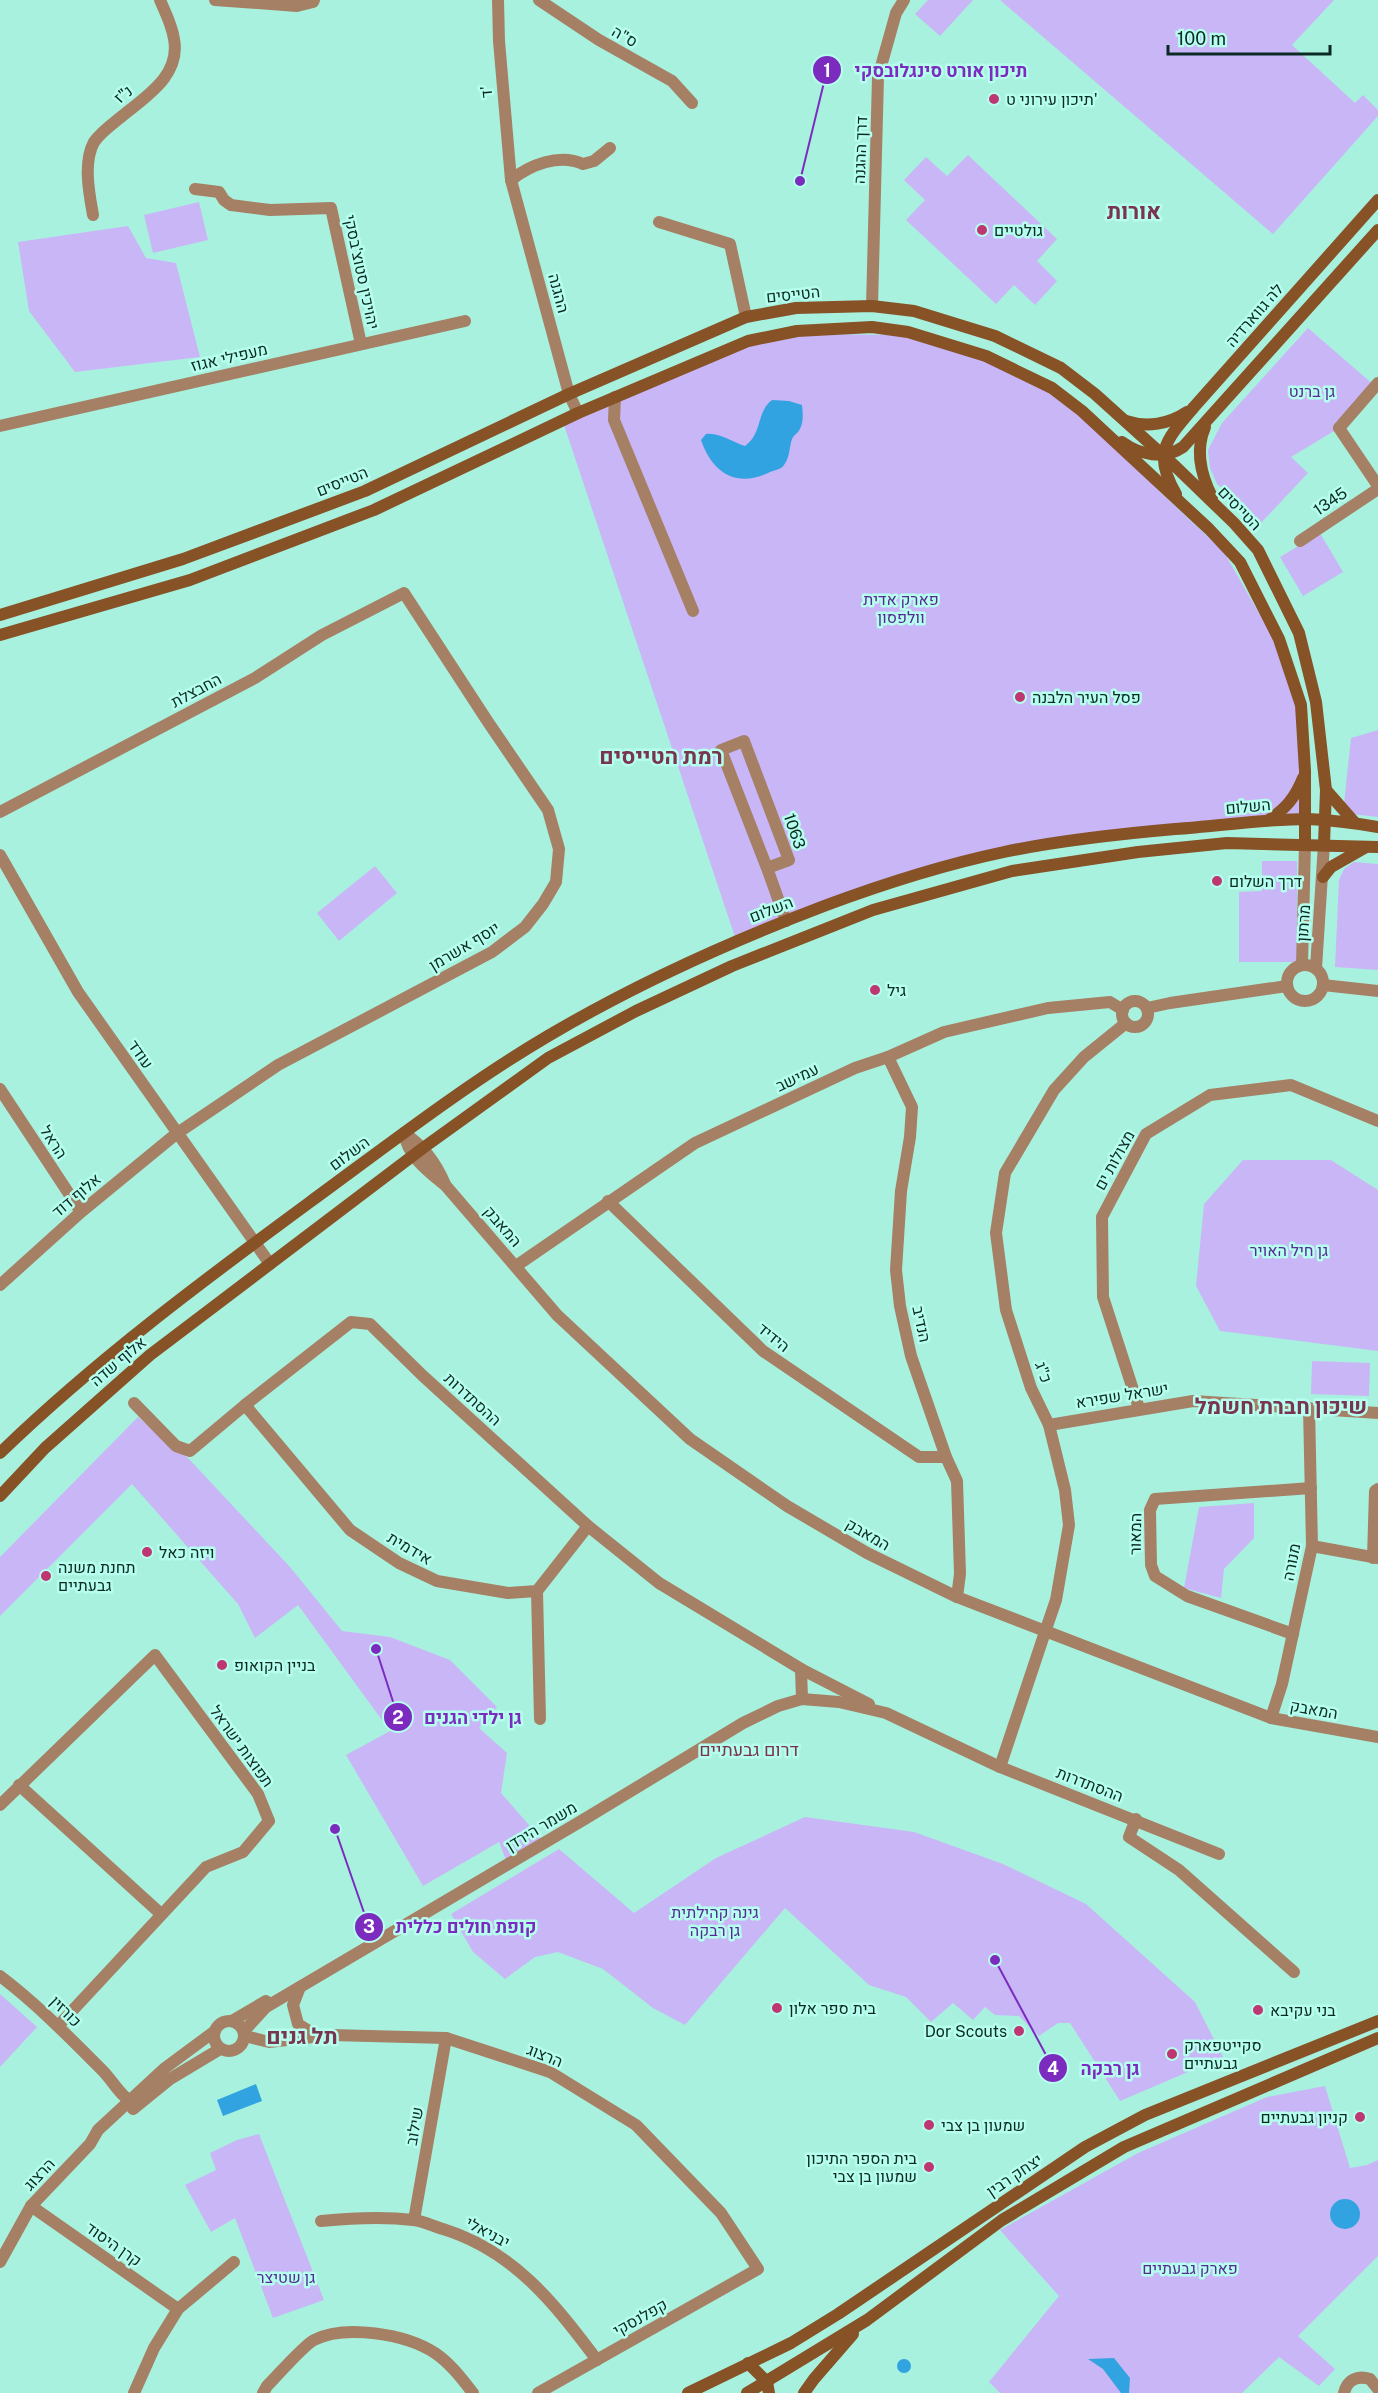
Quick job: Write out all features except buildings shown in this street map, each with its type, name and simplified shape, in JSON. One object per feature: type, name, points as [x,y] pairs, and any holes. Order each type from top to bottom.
[{"type":"main road","name":"לה גווארדיה","points":[[1163,455],[1170,438],[1194,407],[1378,200]]},
{"type":"main road","points":[[1094,423],[1133,449],[1163,455],[1174,453],[1183,447],[1208,422],[1378,230]]},
{"type":"main road","name":"הטייסים","points":[[0,615],[183,559],[365,491],[569,394],[746,317],[796,308],[872,306],[914,311],[995,336],[1061,368],[1095,394],[1163,455],[1217,506],[1258,550],[1299,633],[1316,702],[1326,790],[1324,844]]},
{"type":"main road","points":[[0,635],[190,580],[374,510],[578,412],[748,341],[797,332],[872,327],[908,332],[986,356],[1052,388],[1094,423],[1183,505],[1224,543],[1240,562],[1280,639],[1301,705],[1307,819],[1305,844]]},
{"type":"main road","points":[[1125,421],[1142,424],[1161,423],[1178,418],[1194,407]]},
{"type":"main road","points":[[1208,422],[1201,437],[1201,461],[1206,484],[1217,506]]},
{"type":"main road","points":[[1163,455],[1164,469],[1183,505]]},
{"type":"main road","points":[[1269,820],[1288,806],[1297,794],[1305,771]]},
{"type":"main road","points":[[1326,790],[1355,823]]},
{"type":"main road","name":"השלום","points":[[255,1243],[404,1133],[522,1053],[622,995],[736,940],[876,887],[937,868],[1005,851],[1074,839],[1269,820],[1325,820],[1378,827]]},
{"type":"main road","points":[[270,1264],[418,1152],[548,1058],[636,1011],[732,966],[873,910],[1012,871],[1078,860],[1227,843],[1373,846]]},
{"type":"main road","points":[[1323,877],[1339,862],[1373,846]]},
{"type":"main road","name":"אלוף שדה","points":[[0,1453],[38,1417],[94,1370],[255,1243]]},
{"type":"main road","name":"אלוף שדה","points":[[0,1497],[45,1448],[94,1402],[150,1354],[270,1264]]},
{"type":"main road","name":"יצחק רבין","points":[[688,2393],[791,2343],[1095,2142],[1145,2115],[1378,2021]]},
{"type":"main road","name":"יצחק רבין","points":[[748,2393],[768,2388],[867,2320],[1002,2220],[1124,2147],[1378,2038]]},
{"type":"main road","points":[[804,2393],[832,2357],[867,2320]]},
{"type":"main road","points":[[748,2363],[768,2388]]},
{"type":"main road","points":[[748,2363],[748,2393]]},
{"type":"street","name":"נ\"ז","points":[[93,214],[88,164],[93,144],[105,129],[153,92],[165,78],[173,59],[174,40],[160,0]]},
{"type":"street","points":[[215,0],[297,3],[314,1]]},
{"type":"street","name":"ד'","points":[[498,0],[499,40],[511,180]]},
{"type":"street","name":"ס\"ה","points":[[539,0],[599,40],[672,81],[692,103]]},
{"type":"street","name":"דרך ההגנה","points":[[872,306],[878,77],[896,13],[904,0]]},
{"type":"street","points":[[511,180],[523,170],[554,161],[571,159],[583,164],[594,161],[610,148]]},
{"type":"street","name":"ההגנה","points":[[511,180],[569,394],[578,412]]},
{"type":"street","name":"יהויכין סטוצ'בסקי","points":[[195,189],[219,192],[231,206],[270,210],[331,208],[361,344]]},
{"type":"street","points":[[659,222],[730,244],[746,317]]},
{"type":"street","name":"מעפילי אגוז","points":[[0,426],[465,321]]},
{"type":"street","points":[[1378,382],[1339,428],[1378,487]]},
{"type":"street","points":[[615,397],[615,420],[693,611]]},
{"type":"street","points":[[595,406],[615,420]]},
{"type":"street","name":"1345","points":[[1300,541],[1378,487]]},
{"type":"street","name":"החבצלת","points":[[0,812],[255,678],[322,635],[404,593]]},
{"type":"street","name":"יוסף אשרמן","points":[[176,1134],[278,1065],[492,952],[525,927],[556,882],[559,849],[548,810],[404,593]]},
{"type":"street","name":"1063","points":[[744,741],[789,860],[767,868],[721,750],[744,741]]},
{"type":"street","name":"מרתון","points":[[1302,965],[1305,844]]},
{"type":"street","name":"מרתון","points":[[1316,968],[1324,844]]},
{"type":"street","name":"עודד","points":[[0,855],[78,992],[176,1134],[270,1264]]},
{"type":"street","points":[[767,868],[786,921]]},
{"type":"street","points":[[1302,965],[1316,968],[1323,985],[1318,995],[1307,1000],[1295,998],[1287,986],[1290,972],[1302,965]]},
{"type":"street","points":[[1323,985],[1378,991]]},
{"type":"street","points":[[1147,1008],[1170,1002],[1287,986]]},
{"type":"street","points":[[1135,1001],[1147,1008],[1148,1015],[1144,1023],[1135,1026],[1126,1023],[1123,1010],[1128,1004],[1135,1001]]},
{"type":"street","name":"עמישב","points":[[516,1266],[695,1143],[855,1068],[888,1057],[944,1032],[1048,1008],[1110,1002],[1123,1010]]},
{"type":"street","name":"כ\"ג","points":[[1000,1767],[1056,1600],[1069,1525],[1065,1490],[1049,1425],[1031,1388],[1006,1310],[996,1233],[1005,1173],[1054,1090],[1084,1057],[1126,1023]]},
{"type":"street","name":"הנדיב","points":[[888,1057],[912,1107],[910,1137],[901,1191],[896,1270],[900,1306],[912,1356],[946,1457],[957,1481],[960,1574],[957,1597]]},
{"type":"street","name":"מצולות ים","points":[[1139,1408],[1103,1297],[1102,1217],[1146,1134],[1210,1095],[1291,1085],[1378,1121]]},
{"type":"street","name":"הראל","points":[[0,1089],[81,1212]]},
{"type":"street","name":"המאבק","points":[[404,1133],[406,1146],[418,1152],[427,1171],[446,1186],[557,1315],[690,1439],[787,1506],[920,1581],[1045,1632],[1271,1718],[1378,1737]]},
{"type":"street","name":"אלוף דוד","points":[[0,1284],[81,1212],[176,1134]]},
{"type":"street","name":"הידיד","points":[[608,1201],[763,1352],[919,1457],[946,1457]]},
{"type":"street","name":"ההסתדרות","points":[[134,1403],[176,1446],[190,1451],[351,1323],[370,1324],[422,1375],[588,1526],[659,1583],[801,1669],[886,1713],[1000,1767],[1136,1819],[1130,1837],[1179,1870],[1294,1972]]},
{"type":"street","name":"ישראל שפירא","points":[[1049,1425],[1139,1408],[1192,1401],[1310,1408]]},
{"type":"street","name":"אידמית","points":[[245,1405],[350,1530],[399,1563],[436,1581],[508,1593],[537,1591]]},
{"type":"street","points":[[1310,1408],[1378,1413]]},
{"type":"street","name":"מנורה","points":[[1271,1718],[1282,1684],[1312,1546],[1310,1408]]},
{"type":"street","name":"המאור","points":[[1293,1635],[1187,1596],[1155,1576],[1151,1565],[1150,1510],[1155,1499],[1311,1488]]},
{"type":"street","points":[[1312,1546],[1376,1558],[1375,1491],[1378,1489]]},
{"type":"street","points":[[540,1719],[537,1591],[588,1526]]},
{"type":"street","name":"תפוצות ישראל","points":[[0,1805],[155,1655],[258,1794],[269,1821],[243,1852],[206,1867],[58,2026]]},
{"type":"street","points":[[801,1669],[802,1699]]},
{"type":"street","points":[[816,1677],[816,1700]]},
{"type":"street","name":"ההסתדרות","points":[[802,1699],[839,1702],[886,1713]]},
{"type":"street","name":"משמר הירדן","points":[[244,2033],[266,2007],[743,1723],[777,1707],[802,1699]]},
{"type":"street","points":[[19,1785],[161,1914]]},
{"type":"street","points":[[1136,1819],[1219,1854]]},
{"type":"street","name":"כורזין","points":[[0,1976],[33,2002],[133,2101]]},
{"type":"street","points":[[300,1987],[293,2005],[298,2024],[317,2036]]},
{"type":"street","name":"משמר הירדן","points":[[232,2021],[266,2001],[300,1987]]},
{"type":"street","points":[[232,2021],[237,2023],[244,2033],[242,2045],[234,2051],[220,2049],[214,2041],[215,2031],[222,2023],[232,2021]]},
{"type":"street","name":"הרצוג","points":[[90,2144],[103,2136],[165,2068],[215,2031]]},
{"type":"street","name":"הרצוג","points":[[244,2033],[269,2042],[317,2036],[446,2038],[550,2072],[636,2126],[721,2212],[758,2269]]},
{"type":"street","name":"שילוב","points":[[414,2220],[446,2038]]},
{"type":"street","name":"הרצוג","points":[[0,2262],[31,2206],[90,2144],[98,2130],[133,2101],[220,2049]]},
{"type":"street","name":"כורזין","points":[[106,2074],[117,2089],[133,2101]]},
{"type":"street","points":[[110,2119],[120,2100],[117,2089]]},
{"type":"street","name":"קרן היסוד","points":[[31,2206],[178,2309]]},
{"type":"street","name":"יבניאלי","points":[[321,2220],[358,2217],[414,2220],[462,2235],[498,2254],[525,2274],[563,2315],[597,2360]]},
{"type":"street","points":[[134,2393],[154,2348],[178,2309],[234,2262]]},
{"type":"street","name":"קפלנסקי","points":[[538,2393],[758,2269]]},
{"type":"street","points":[[263,2393],[267,2386],[313,2340],[342,2333],[401,2337],[435,2353],[454,2370],[473,2393]]},
{"type":"street","points":[[1344,2393],[1353,2379],[1364,2377],[1377,2383]]},
{"type":"green space","points":[[928,0],[973,0],[940,36],[915,14]]},
{"type":"green space","points":[[1000,0],[1334,0],[1292,45],[1355,103],[1363,95],[1378,110],[1378,116],[1273,234]]},
{"type":"green space","name":"גולטיים","points":[[968,155],[1057,239],[1037,261],[1057,281],[1035,305],[1014,285],[996,304],[906,220],[925,200],[904,180],[926,157],[947,176]]},
{"type":"green space","points":[[199,202],[208,240],[153,253],[144,215]]},
{"type":"green space","points":[[128,226],[146,258],[176,263],[200,357],[75,372],[29,311],[18,242]]},
{"type":"green space","name":"גן ברנט","points":[[1308,328],[1375,386],[1339,428],[1291,457],[1308,473],[1260,524],[1217,484],[1210,468],[1208,450],[1222,423]]},
{"type":"green space","name":"פארק אדית וולפסון","points":[[815,334],[904,335],[984,360],[1048,390],[1132,459],[1159,491],[1224,552],[1276,643],[1301,705],[1307,819],[1151,831],[937,868],[736,940],[564,425],[751,344]]},
{"type":"green space","points":[[1320,533],[1343,572],[1303,596],[1280,557]]},
{"type":"green space","points":[[1378,730],[1378,817],[1343,813],[1351,738]]},
{"type":"green space","points":[[1262,861],[1297,861],[1297,962],[1239,962],[1239,892],[1262,891]]},
{"type":"green space","points":[[1354,862],[1378,864],[1378,970],[1335,967],[1339,880],[1344,869]]},
{"type":"green space","points":[[375,866],[397,893],[339,941],[317,913]]},
{"type":"green space","name":"גן חיל האויר","points":[[1243,1160],[1331,1160],[1378,1190],[1378,1351],[1220,1331],[1196,1286],[1204,1204]]},
{"type":"green space","points":[[1312,1361],[1370,1363],[1369,1396],[1311,1394]]},
{"type":"green space","points":[[138,1417],[189,1459],[290,1567],[342,1631],[390,1637],[450,1660],[497,1707],[479,1728],[507,1753],[501,1793],[542,1840],[508,1865],[499,1842],[423,1886],[346,1755],[390,1731],[298,1605],[255,1638],[238,1604],[132,1484],[0,1616],[0,1557]]},
{"type":"green space","points":[[1254,1503],[1254,1538],[1224,1569],[1221,1598],[1184,1588],[1199,1507]]},
{"type":"green space","name":"גינה קהילתית גן רבקה","points":[[805,1817],[914,1832],[1003,1864],[1086,1904],[1195,2002],[1223,2057],[1120,2101],[1070,2023],[1058,2023],[1039,2036],[1019,2016],[995,2015],[985,2007],[973,2020],[953,2003],[931,2022],[906,1997],[869,1985],[785,1908],[685,2025],[653,2008],[603,1969],[558,1952],[535,1957],[505,1979],[473,1952],[451,1914],[559,1849],[634,1913],[716,1858]]},
{"type":"green space","points":[[0,1994],[37,2027],[0,2067]]},
{"type":"green space","name":"פארק גבעתיים","points":[[1325,2086],[1350,2168],[1378,2160],[1378,2256],[1298,2336],[1335,2369],[1319,2386],[1279,2357],[1242,2393],[1000,2393],[989,2382],[1059,2296],[1000,2230],[1138,2153],[1267,2097]]},
{"type":"green space","name":"גן שטיצר","points":[[259,2134],[324,2300],[273,2318],[235,2218],[211,2232],[185,2185],[216,2170],[210,2153],[237,2140]]},
{"type":"water","points":[[772,400],[789,401],[802,405],[801,426],[792,439],[783,467],[745,479],[726,474],[711,461],[701,440],[706,434],[711,434],[745,446],[755,435],[764,410]]},
{"type":"water","points":[[256,2084],[262,2101],[223,2116],[217,2100]]},
{"type":"water","points":[[1345,2199],[1351,2200],[1359,2208],[1359,2220],[1351,2228],[1345,2229],[1339,2228],[1331,2220],[1330,2214],[1331,2208],[1339,2200]]},
{"type":"water","points":[[1114,2358],[1130,2378],[1129,2393],[1121,2393],[1103,2369],[1088,2359]]},
{"type":"water","points":[[901,2359],[907,2359],[911,2366],[907,2373],[901,2373],[897,2369],[897,2363]]},
{"type":"place","name":"תיכון עירוני ט'","points":[[994,99]]},
{"type":"place","name":"תיכון אורט סינגלובסקי","points":[[800,181]]},
{"type":"place","name":"גולטיים","points":[[982,230]]},
{"type":"place","name":"פסל העיר הלבנה","points":[[1020,697]]},
{"type":"place","name":"דרך השלום","points":[[1217,881]]},
{"type":"place","name":"גיל","points":[[875,990]]},
{"type":"place","name":"ויזה כאל","points":[[147,1552]]},
{"type":"place","name":"תחנת משנה גבעתיים","points":[[46,1576]]},
{"type":"place","name":"גן ילדי הגנים","points":[[376,1649]]},
{"type":"place","name":"בניין הקואופ","points":[[222,1665]]},
{"type":"place","name":"קופת חולים כללית","points":[[335,1829]]},
{"type":"place","name":"גן רבקה","points":[[995,1960]]},
{"type":"place","name":"בית ספר אלון","points":[[777,2008]]},
{"type":"place","name":"בני עקיבא","points":[[1258,2010]]},
{"type":"place","name":"Dor Scouts","points":[[1019,2031]]},
{"type":"place","name":"סקייטפארק גבעתיים","points":[[1172,2054]]},
{"type":"place","name":"קניון גבעתיים","points":[[1360,2117]]},
{"type":"place","name":"שמעון בן צבי","points":[[929,2125]]},
{"type":"place","name":"בית הספר התיכון שמעון בן צבי","points":[[929,2167]]},
{"type":"district","name":"אורות","points":[[1134,211]]},
{"type":"district","name":"רמת הטייסים","points":[[661,756]]},
{"type":"district","name":"שיכון חברת חשמל","points":[[1281,1406]]},
{"type":"district","name":"דרום גבעתיים","points":[[749,1750]]},
{"type":"district","name":"תל גנים","points":[[302,2036]]}]
